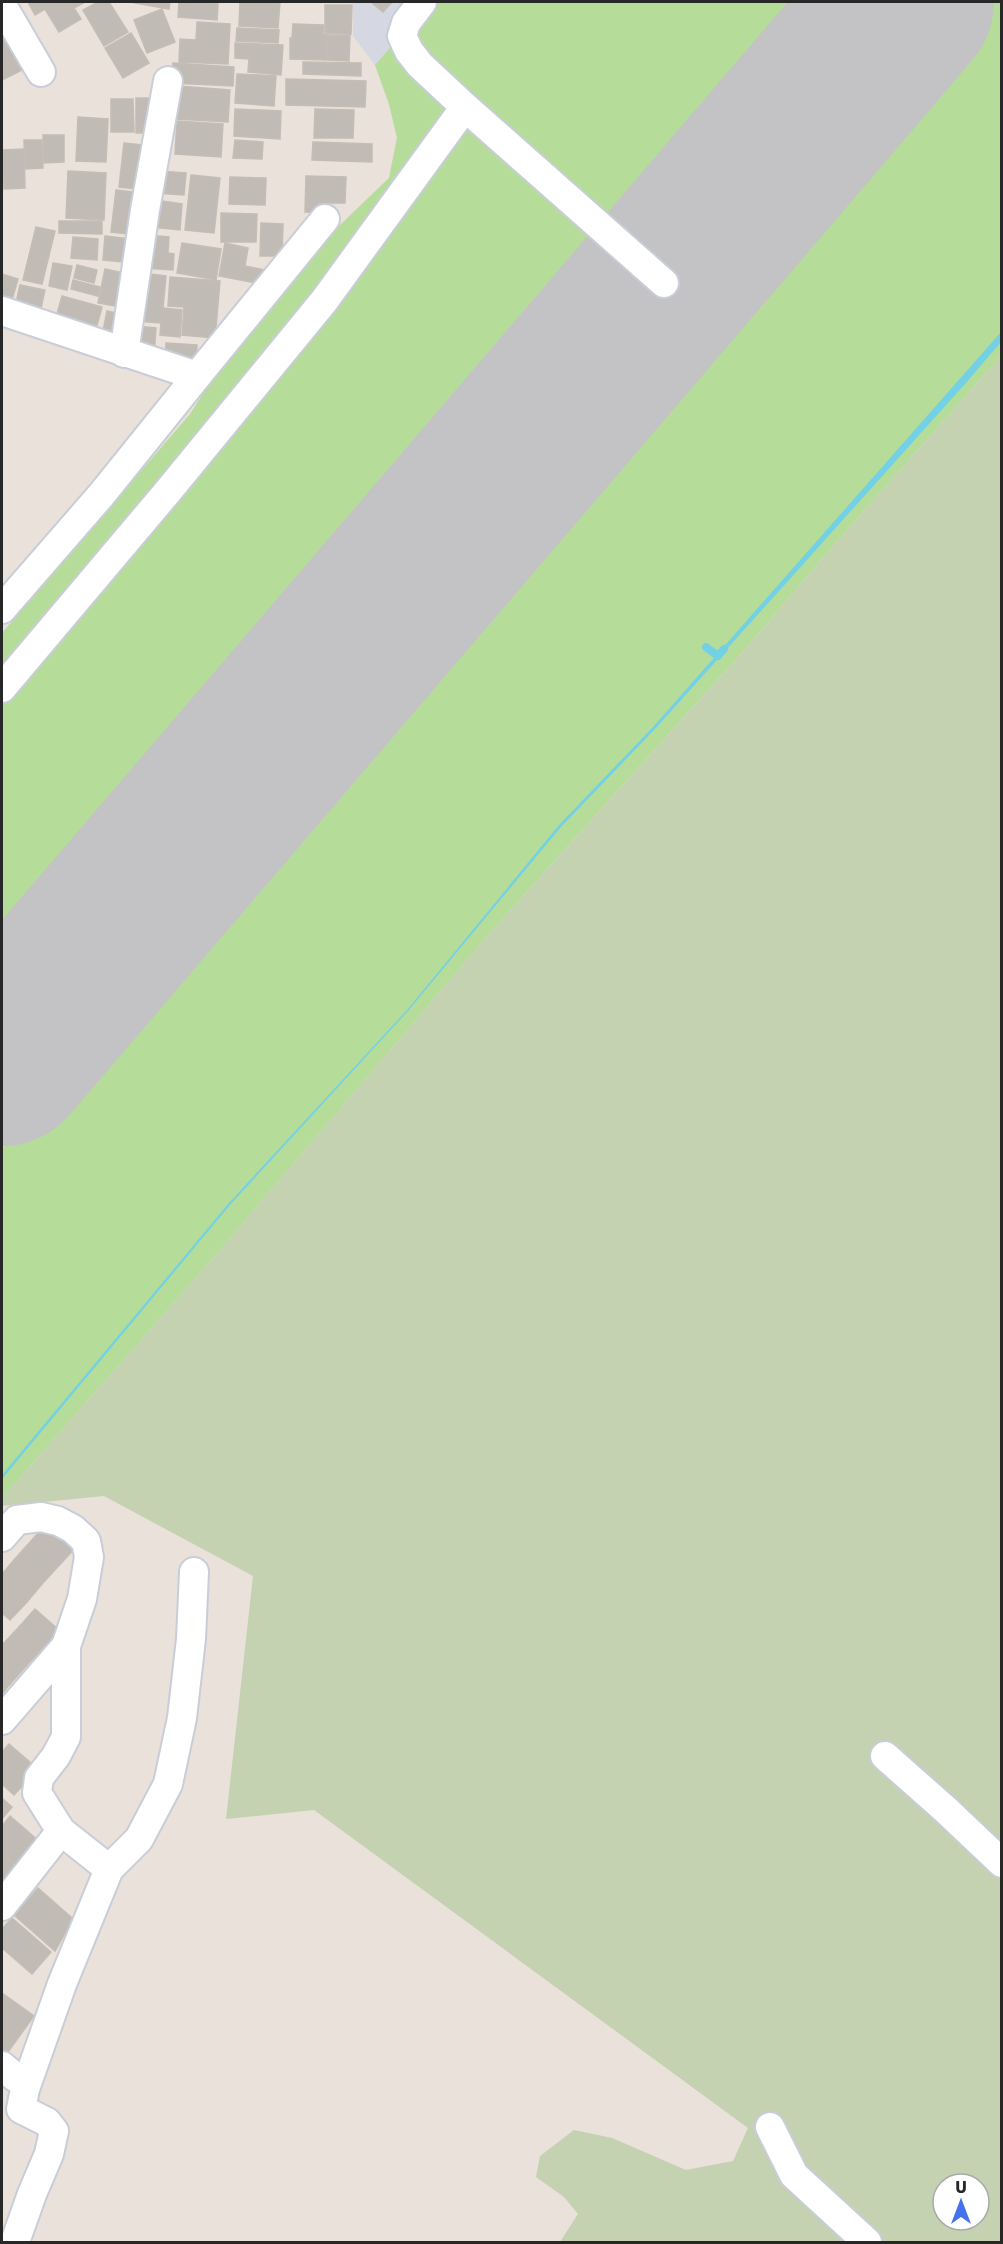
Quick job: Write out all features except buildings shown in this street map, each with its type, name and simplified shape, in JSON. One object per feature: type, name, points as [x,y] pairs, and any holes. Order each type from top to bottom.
[{"type":"street","points":[[422,2],[406,23],[402,36],[420,65],[664,283]]},
{"type":"street","points":[[2,5],[41,72]]},
{"type":"street","points":[[124,353],[145,210],[168,81]]},
{"type":"street","points":[[2,687],[169,490],[324,301],[465,107]]},
{"type":"street","points":[[2,609],[102,494],[325,219]]},
{"type":"street","points":[[2,312],[196,376]]},
{"type":"street","points":[[2,1537],[18,1520],[42,1517],[58,1521],[73,1529],[86,1541],[89,1557],[82,1599],[66,1646],[66,1737],[56,1756],[39,1778],[37,1793],[61,1832],[109,1869]]},
{"type":"street","points":[[15,2242],[49,2154],[54,2131],[47,2122],[21,2109],[25,2089],[62,1983],[109,1869],[139,1839],[168,1784],[182,1718],[191,1639],[194,1572]]},
{"type":"street","points":[[2,1720],[66,1646]]},
{"type":"street","points":[[885,1756],[1002,1863]]},
{"type":"street","points":[[2,1906],[61,1832]]},
{"type":"street","points":[[770,2127],[794,2175],[867,2242]]},
{"type":"shaded area","points":[[353,2],[1001,2],[1001,356],[496,926],[208,1264],[2,1498],[2,633],[190,414],[252,317],[311,253],[389,178],[397,137],[389,104],[375,65],[353,36]]},
{"type":"green space","points":[[430,2],[826,2],[2,966],[2,633],[190,414],[252,317],[311,253],[389,178],[397,138],[389,104],[375,65]]},
{"type":"green space","points":[[984,2],[1001,2],[1001,356],[748,646],[496,926],[208,1264],[2,1498],[2,1149]]},
{"type":"green space","points":[[1001,356],[1001,2242],[560,2242],[578,2214],[564,2197],[536,2177],[540,2156],[574,2130],[612,2138],[686,2170],[733,2161],[748,2128],[314,1810],[226,1819],[253,1576],[104,1496],[2,1506],[2,1498],[208,1264],[496,926],[748,646]]},
{"type":"water","points":[[1001,332],[1001,342],[965,384],[655,729],[561,827],[408,1011],[230,1205],[2,1479],[2,1475],[228,1204],[407,1010],[559,825],[653,727]]},
{"type":"waterway","points":[[706,647],[718,656],[724,649]]},
{"type":"runway","points":[[2,1057],[905,2]]}]
